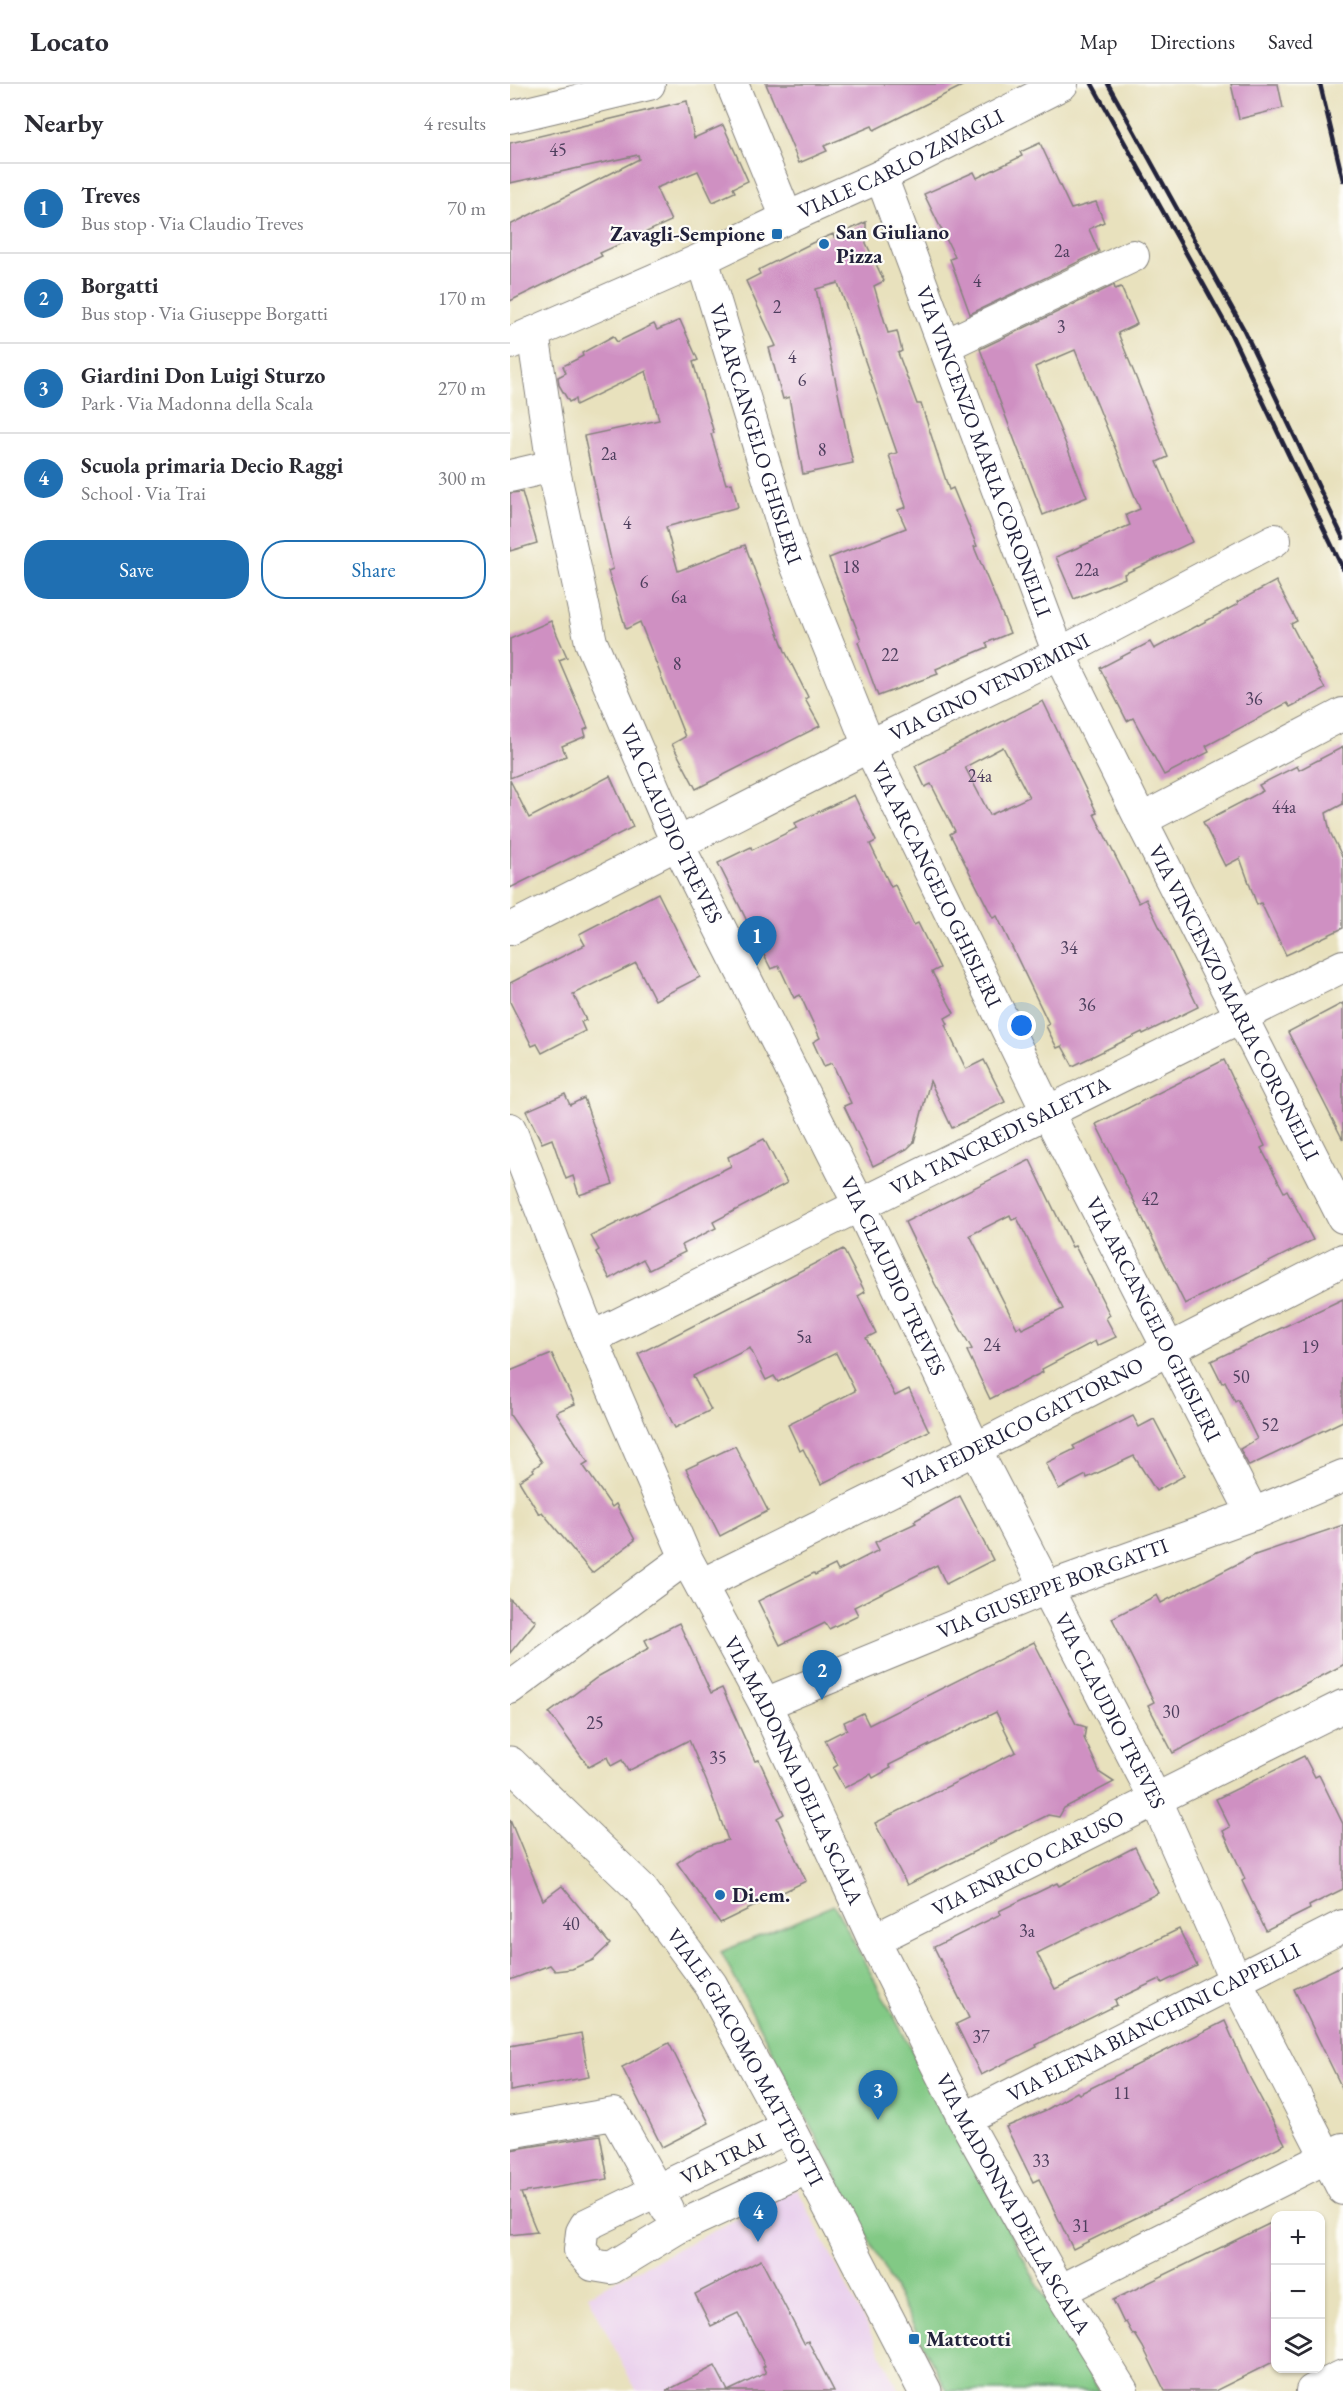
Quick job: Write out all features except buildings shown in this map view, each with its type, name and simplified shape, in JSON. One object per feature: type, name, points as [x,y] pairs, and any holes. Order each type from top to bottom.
[{"type":"main road","name":"VIALE GIACOMO MATTEOTTI","points":[[510,1763],[640,1888],[711,1985],[788,2127],[925,2391]]},
{"type":"street","points":[[510,117],[649,84]]},
{"type":"street","points":[[732,84],[787,218]]},
{"type":"street","name":"VIALE CARLO ZAVAGLI","points":[[521,338],[702,259],[881,176],[1062,84]]},
{"type":"street","name":"VIA VINCENZO MARIA CORONELLI","points":[[881,176],[1059,654],[1343,1217]]},
{"type":"street","points":[[944,346],[1132,256]]},
{"type":"street","name":"VIA ARCANGELO GHISLERI","points":[[702,259],[791,552],[869,746],[1048,1113],[1253,1514]]},
{"type":"street","name":"VIA CLAUDIO TREVES","points":[[521,338],[553,466],[591,642],[677,843],[860,1206],[975,1449],[1156,1800],[1235,1979],[1335,2153],[1343,2189]]},
{"type":"street","points":[[510,476],[553,466]]},
{"type":"street","name":"VIA GINO VENDEMINI","points":[[510,929],[869,746],[1059,654],[1275,540]]},
{"type":"street","name":"VIA VINCENZO MARIA CORONELLI","points":[[1141,820],[1343,714]]},
{"type":"street","name":"VIA TANCREDI SALETTA","points":[[591,1338],[1343,966]]},
{"type":"street","name":"VIA MADONNA DELLA SCALA","points":[[510,1129],[591,1338],[686,1558],[765,1704],[874,1940],[964,2119],[1060,2291],[1122,2391]]},
{"type":"street","name":"VIA FEDERICO GATTORNO","points":[[700,1585],[975,1449],[1343,1260]]},
{"type":"street","name":"VIA GIUSEPPE BORGATTI","points":[[765,1704],[1047,1588],[1253,1514],[1343,1476]]},
{"type":"street","points":[[510,1688],[686,1558]]},
{"type":"street","name":"VIA ENRICO CARUSO","points":[[874,1940],[1343,1706]]},
{"type":"street","name":"VIA ELENA BIANCHINI CAPPELLI","points":[[964,2119],[1343,1926]]},
{"type":"street","name":"VIA TRAI","points":[[510,2132],[614,2114],[677,2228]]},
{"type":"street","name":"VIA TRAI","points":[[788,2127],[586,2225],[582,2232],[580,2250],[593,2265],[611,2268],[677,2228],[809,2167]]},
{"type":"street","points":[[1060,2291],[1335,2153]]},
{"type":"street","points":[[1312,2391],[1343,2376]]},
{"type":"shaded area","points":[[797,2188],[900,2391],[636,2391],[588,2295]]},
{"type":"green space","points":[[834,1905],[1040,2289],[1100,2391],[947,2391],[721,1952]]},
{"type":"railway","points":[[1092,84],[1230,332],[1343,569]]},
{"type":"railway","points":[[1108,84],[1243,328],[1343,538]]},
{"type":"railway","points":[[1320,84],[1343,180]]},
{"type":"place","name":"Zavagli-Sempione","points":[[777,234]]},
{"type":"place","name":"San Giuliano Pizza","points":[[824,244]]},
{"type":"place","name":"Treves","points":[[757,966]]},
{"type":"place","name":"Borgatti","points":[[822,1700]]},
{"type":"place","name":"Di.em.","points":[[720,1895]]},
{"type":"place","name":"Giardini Don Luigi Sturzo","points":[[878,2120]]},
{"type":"place","name":"Scuola primaria Decio Raggi","points":[[758,2242]]},
{"type":"place","name":"Matteotti","points":[[914,2339]]}]
